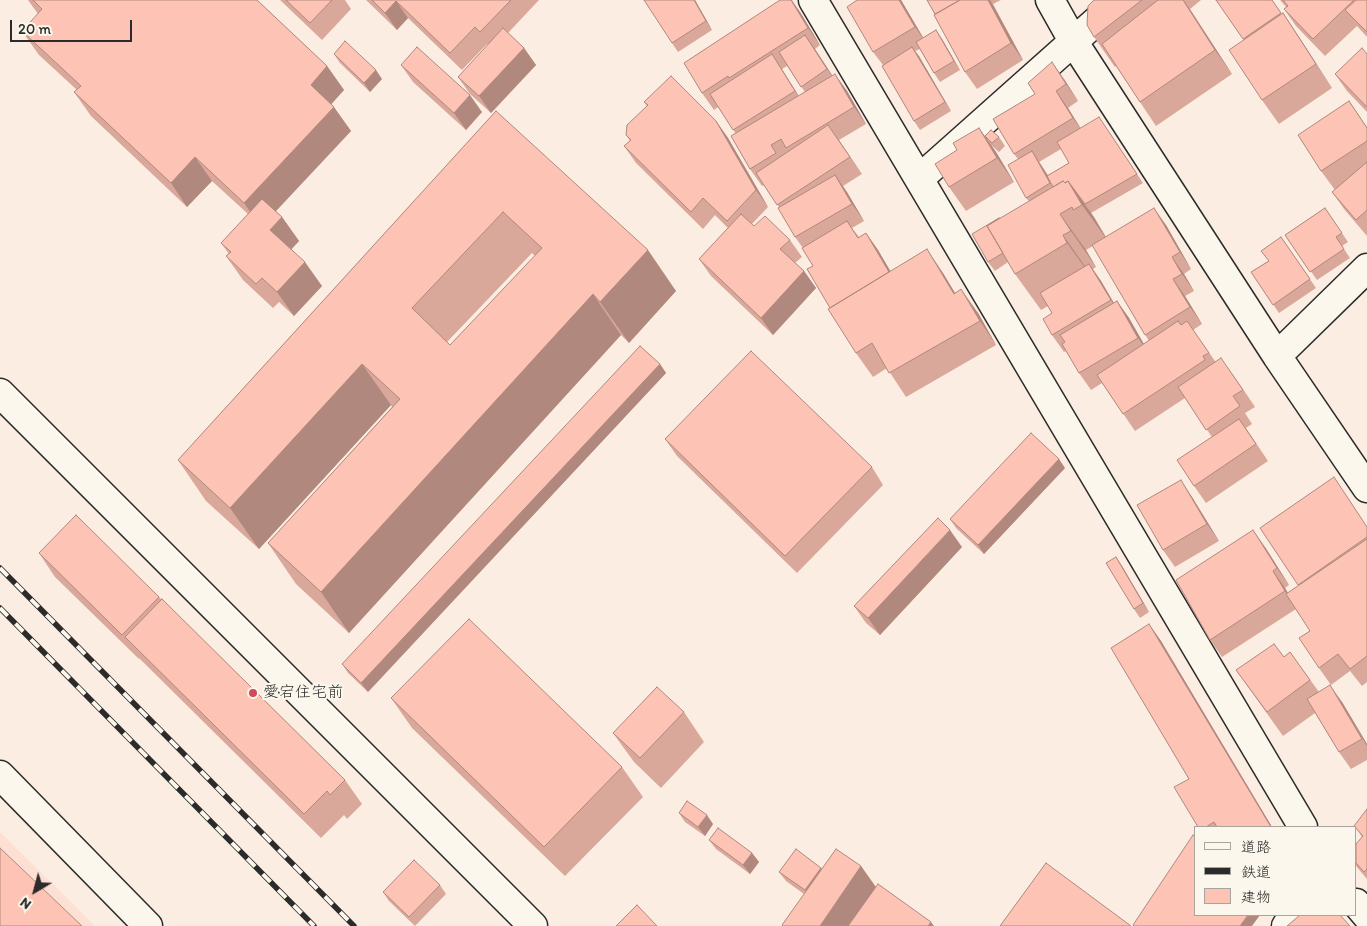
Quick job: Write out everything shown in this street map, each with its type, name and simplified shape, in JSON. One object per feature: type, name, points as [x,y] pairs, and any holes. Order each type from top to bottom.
[{"type":"street","points":[[813,0],[1302,826]]},
{"type":"street","points":[[1050,0],[1073,41],[1277,356],[1367,488]]},
{"type":"street","points":[[919,178],[1120,0]]},
{"type":"street","points":[[1277,356],[1367,268]]},
{"type":"street","points":[[0,393],[533,926]]},
{"type":"street","points":[[0,775],[148,926]]},
{"type":"street","points":[[1357,904],[1367,916]]},
{"type":"shaded area","points":[[0,832],[95,926],[0,926]]},
{"type":"building","points":[[33,0],[257,0],[327,66],[311,85],[334,107],[244,203],[195,157],[171,183],[74,92],[81,86],[22,31],[42,9]]},
{"type":"building","points":[[286,0],[332,0],[310,23]]},
{"type":"building","points":[[372,0],[511,0],[480,32],[475,27],[450,53],[396,1],[385,13]]},
{"type":"building","points":[[644,0],[694,0],[706,21],[672,43]]},
{"type":"building","points":[[780,0],[791,0],[808,28],[702,93],[684,63]]},
{"type":"building","points":[[857,0],[899,0],[915,27],[873,52],[847,7]]},
{"type":"building","points":[[927,0],[960,0],[935,14]]},
{"type":"building","points":[[960,0],[988,0],[1011,43],[965,72],[934,15]]},
{"type":"building","points":[[1094,0],[1142,0],[1094,37],[1087,25],[1088,6]]},
{"type":"building","points":[[1158,0],[1183,0],[1215,50],[1140,102],[1102,44]]},
{"type":"building","points":[[1216,0],[1272,0],[1281,13],[1243,39]]},
{"type":"building","points":[[1283,0],[1354,0],[1313,39],[1284,9],[1288,6]]},
{"type":"building","points":[[1356,0],[1367,0],[1367,32],[1345,10]]},
{"type":"building","points":[[1283,13],[1316,64],[1262,100],[1229,50]]},
{"type":"building","points":[[503,28],[524,48],[479,96],[458,77]]},
{"type":"building","points":[[936,30],[954,61],[934,73],[916,42]]},
{"type":"building","points":[[805,35],[827,69],[801,87],[779,52]]},
{"type":"building","points":[[345,41],[376,70],[364,83],[334,54]]},
{"type":"building","points":[[417,47],[470,95],[454,113],[401,65]]},
{"type":"building","points":[[912,47],[945,102],[914,121],[882,66]]},
{"type":"building","points":[[1362,48],[1367,54],[1367,107],[1335,74]]},
{"type":"building","points":[[772,54],[795,91],[733,130],[710,94]]},
{"type":"building","points":[[1052,62],[1066,84],[1056,91],[1073,118],[1014,154],[993,119],[1035,94],[1028,83]]},
{"type":"building","points":[[835,74],[854,107],[786,148],[781,139],[771,145],[776,153],[750,169],[731,136]]},
{"type":"building","points":[[671,76],[716,121],[756,190],[727,221],[703,198],[691,212],[624,146],[631,140],[626,135],[627,125],[648,105],[644,102]]},
{"type":"building","points":[[1349,101],[1367,128],[1367,141],[1321,171],[1298,135]]},
{"type":"building","points":[[496,111],[648,250],[600,302],[593,294],[321,592],[268,543],[400,399],[362,364],[230,508],[178,460]],"holes":[[[503,212],[542,248],[450,345],[412,308]]]},
{"type":"building","points":[[1099,117],[1137,174],[1085,204],[1068,181],[1065,183],[1063,181],[1053,187],[1047,176],[1069,163],[1057,142]]},
{"type":"building","points":[[828,125],[850,157],[777,205],[756,173]]},
{"type":"building","points":[[979,128],[997,158],[949,187],[935,164],[957,150],[953,143]]},
{"type":"building","points":[[991,130],[999,137],[992,143],[985,136]]},
{"type":"building","points":[[1032,151],[1050,183],[1026,198],[1008,165]]},
{"type":"building","points":[[1367,162],[1367,210],[1356,220],[1332,192]]},
{"type":"building","points":[[835,175],[852,204],[795,237],[778,208]]},
{"type":"building","points":[[1063,181],[1065,183],[1068,181],[1082,205],[1073,210],[1072,207],[1060,214],[1071,231],[1063,235],[1067,243],[1015,274],[987,226]]},
{"type":"building","points":[[262,199],[282,217],[270,230],[305,262],[277,292],[262,278],[256,284],[226,256],[231,252],[221,243]]},
{"type":"building","points":[[1154,208],[1180,252],[1172,257],[1182,274],[1173,279],[1190,307],[1145,335],[1092,245]]},
{"type":"building","points":[[1325,208],[1342,233],[1336,237],[1344,249],[1310,272],[1285,235]]},
{"type":"building","points":[[741,214],[754,226],[765,216],[790,240],[780,249],[804,271],[761,318],[699,259]]},
{"type":"building","points":[[999,218],[987,226],[1003,253],[988,262],[972,234]]},
{"type":"building","points":[[847,221],[858,238],[866,233],[889,272],[830,308],[807,269],[813,266],[802,248]]},
{"type":"building","points":[[1281,237],[1310,279],[1273,305],[1251,272],[1269,261],[1261,251]]},
{"type":"building","points":[[927,249],[954,294],[961,289],[980,321],[889,373],[872,343],[856,353],[828,309]]},
{"type":"building","points":[[1089,264],[1111,300],[1052,335],[1043,319],[1052,313],[1040,293]]},
{"type":"building","points":[[1117,301],[1138,338],[1079,373],[1062,344],[1065,342],[1060,335]]},
{"type":"building","points":[[1178,321],[1181,325],[1187,321],[1209,353],[1203,356],[1205,360],[1123,414],[1097,375]]},
{"type":"building","points":[[640,346],[660,364],[361,683],[342,664]]},
{"type":"building","points":[[751,351],[872,467],[785,556],[665,439]]},
{"type":"building","points":[[1221,358],[1243,390],[1233,396],[1240,406],[1206,430],[1178,387]]},
{"type":"building","points":[[1239,419],[1256,444],[1194,486],[1177,460]]},
{"type":"building","points":[[1031,433],[1059,459],[978,545],[950,519]]},
{"type":"building","points":[[1334,477],[1367,527],[1367,537],[1298,585],[1260,528]]},
{"type":"building","points":[[1181,480],[1207,524],[1163,550],[1137,505]]},
{"type":"building","points":[[76,515],[159,597],[122,635],[39,553]]},
{"type":"building","points":[[938,518],[950,530],[868,618],[854,606]]},
{"type":"building","points":[[1253,530],[1277,568],[1273,571],[1285,591],[1210,640],[1176,580]]},
{"type":"building","points":[[1367,539],[1367,656],[1350,669],[1338,654],[1319,668],[1299,638],[1310,631],[1286,594]]},
{"type":"building","points":[[1116,557],[1143,603],[1134,609],[1106,563]]},
{"type":"building","points":[[162,599],[345,780],[330,795],[327,791],[304,814],[125,637]]},
{"type":"building","points":[[469,619],[622,767],[544,847],[391,698]]},
{"type":"building","points":[[1149,624],[1270,826],[1216,826],[1214,822],[1208,826],[1197,826],[1174,787],[1189,779],[1111,648]]},
{"type":"building","points":[[1274,644],[1284,657],[1290,652],[1310,680],[1267,712],[1236,670]]},
{"type":"building","points":[[1330,685],[1362,739],[1339,752],[1307,699]]},
{"type":"building","points":[[657,687],[684,712],[640,758],[613,733]]},
{"type":"building","points":[[687,801],[707,815],[698,827],[679,813]]},
{"type":"building","points":[[1367,809],[1367,869],[1364,872],[1357,864],[1357,843],[1363,836],[1357,829],[1357,826],[1354,826]]},
{"type":"building","points":[[718,828],[752,853],[743,865],[709,840]]},
{"type":"building","points":[[1193,835],[1194,916],[1247,916],[1240,926],[1133,925]]},
{"type":"building","points":[[0,848],[82,926],[0,926]]},
{"type":"building","points":[[796,849],[821,868],[805,890],[779,872]]},
{"type":"building","points":[[836,849],[861,866],[820,926],[783,926],[782,925]]},
{"type":"building","points":[[414,860],[440,885],[409,917],[383,892]]},
{"type":"building","points":[[1046,863],[1131,926],[1000,926]]},
{"type":"building","points":[[878,884],[931,922],[928,926],[848,926]]},
{"type":"building","points":[[637,905],[657,926],[616,926]]},
{"type":"building","points":[[1299,916],[1341,916],[1350,926],[1287,926]]},
{"type":"railway","points":[[0,568],[354,926]]},
{"type":"railway","points":[[0,608],[314,926]]},
{"type":"place","name":"愛宕住宅前","points":[[253,693]]}]
